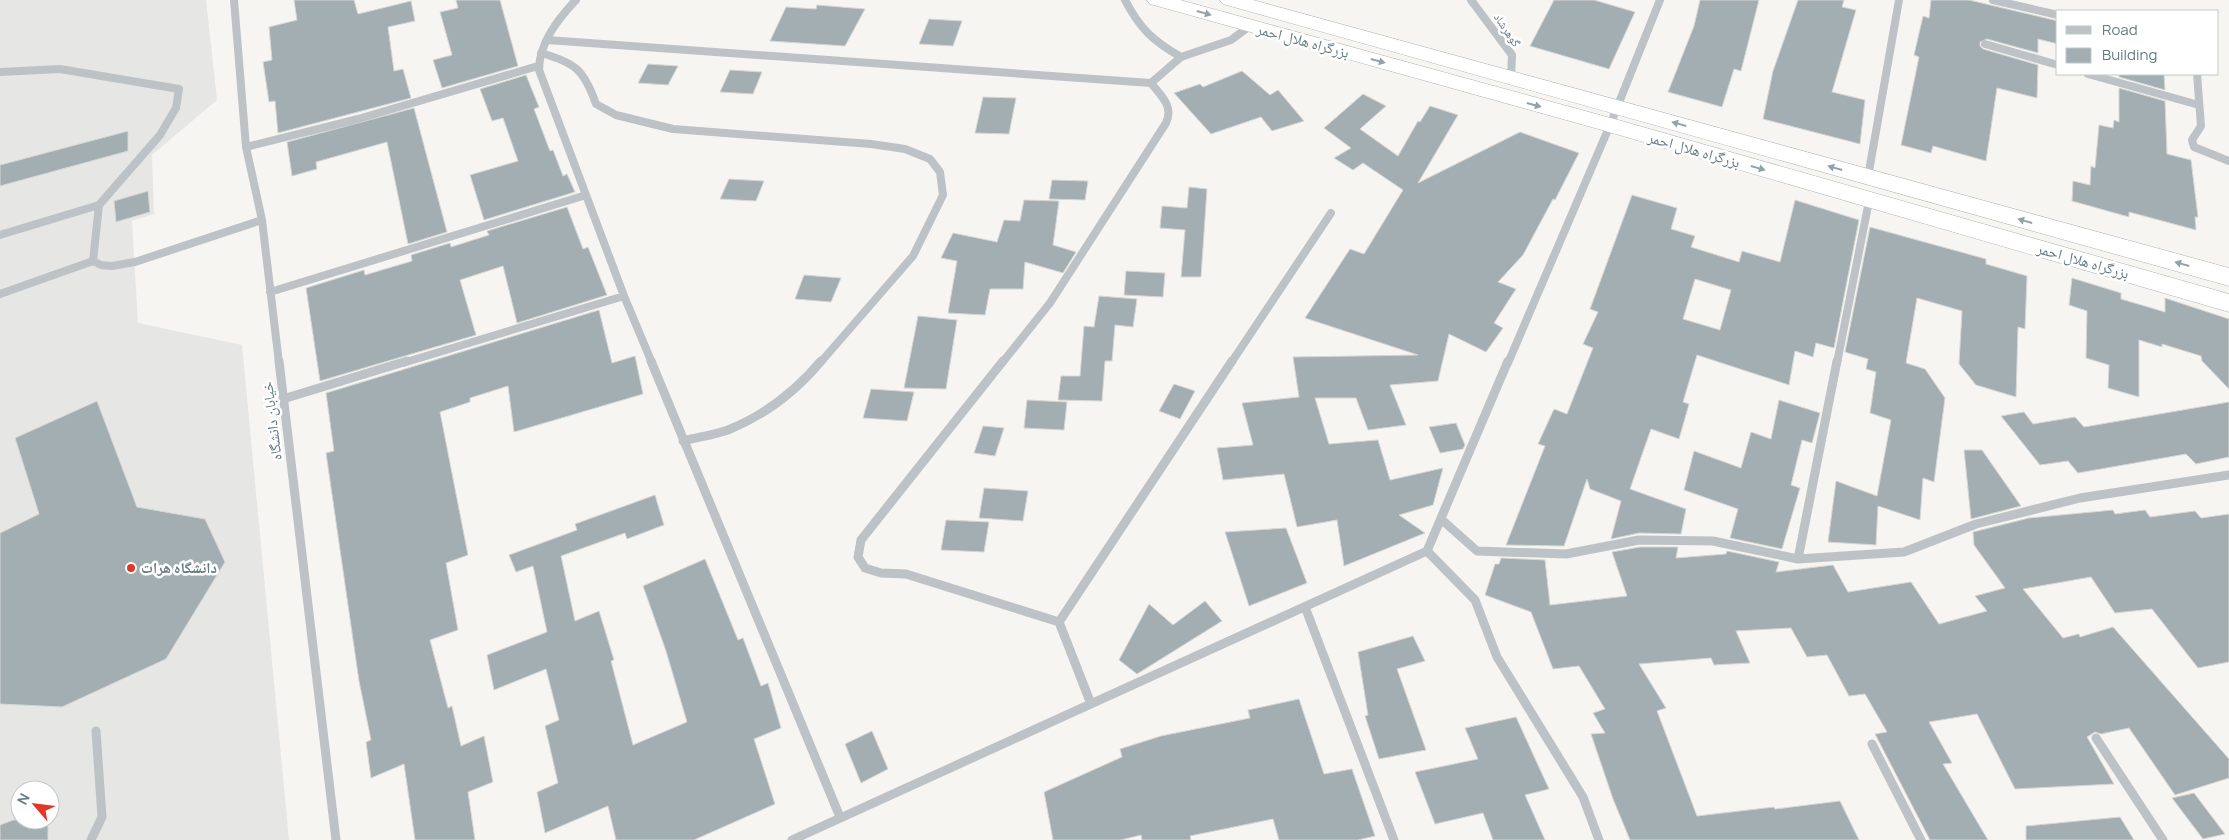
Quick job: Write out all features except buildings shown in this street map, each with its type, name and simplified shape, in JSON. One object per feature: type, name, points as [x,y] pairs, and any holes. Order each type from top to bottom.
[{"type":"highway","name":"بزرگراه هلال احمر","points":[[1157,0],[1244,8],[1510,78],[1613,116],[1869,201],[2229,303]]},
{"type":"highway","name":"بزرگراه هلال احمر","points":[[1244,8],[1613,116],[1868,177],[2229,277]]},
{"type":"street","name":"خیابان دانشگاه","points":[[234,0],[246,147],[262,220],[336,840]]},
{"type":"street","points":[[576,0],[560,17],[541,53],[538,66],[624,296],[840,817]]},
{"type":"street","points":[[1125,0],[1136,24],[1152,41],[1181,57]]},
{"type":"street","name":"گوهرشاد","points":[[1471,0],[1512,54],[1510,78]]},
{"type":"street","points":[[792,840],[1427,551],[1613,116],[1660,0]]},
{"type":"street","points":[[1868,177],[1899,0]]},
{"type":"street","points":[[1993,0],[2056,15]]},
{"type":"street","points":[[547,40],[1151,83],[1181,57],[1231,40],[1244,8]]},
{"type":"street","points":[[1985,44],[2056,64]]},
{"type":"street","points":[[541,53],[568,60],[586,75],[596,104],[616,115],[673,129],[861,143],[905,149],[930,159],[940,172],[943,196],[913,256],[806,379],[777,404],[736,426],[728,430],[683,441]]},
{"type":"street","points":[[246,147],[358,119],[538,66]]},
{"type":"street","points":[[0,72],[60,69],[179,89],[176,108],[160,135],[123,180],[99,205],[0,235]]},
{"type":"street","points":[[2092,75],[2199,105]]},
{"type":"street","points":[[2197,75],[2201,126],[2192,140],[2194,147],[2229,161]]},
{"type":"street","points":[[1059,622],[906,574],[881,573],[865,568],[858,557],[861,540],[1050,303],[1166,123],[1170,114],[1168,105],[1151,83]]},
{"type":"street","points":[[270,292],[586,195]]},
{"type":"street","points":[[1798,559],[1869,201]]},
{"type":"street","points":[[93,260],[99,205]]},
{"type":"street","points":[[1059,622],[1331,213]]},
{"type":"street","points":[[93,260],[101,265],[112,266],[135,262],[262,220]]},
{"type":"street","points":[[0,294],[93,260]]},
{"type":"street","points":[[283,399],[624,296]]},
{"type":"street","points":[[1441,519],[1477,551],[1566,554],[1640,540],[1713,541],[1798,559],[1904,552],[1976,524],[2080,498],[2229,475]]},
{"type":"street","points":[[1427,551],[1475,600],[1497,657],[1583,797],[1599,840]]},
{"type":"street","points":[[1305,607],[1394,840]]},
{"type":"street","points":[[1059,622],[1091,704]]},
{"type":"street","points":[[91,840],[102,817],[96,730]]},
{"type":"street","points":[[2096,738],[2164,840]]},
{"type":"street","points":[[1872,744],[1921,840]]},
{"type":"shaded area","name":"دانشگاه هرات","points":[[0,0],[206,0],[217,100],[152,155],[154,214],[132,221],[138,323],[242,345],[289,840],[0,840]]},
{"type":"place","name":"دانشگاه هرات","points":[[131,568]]}]
